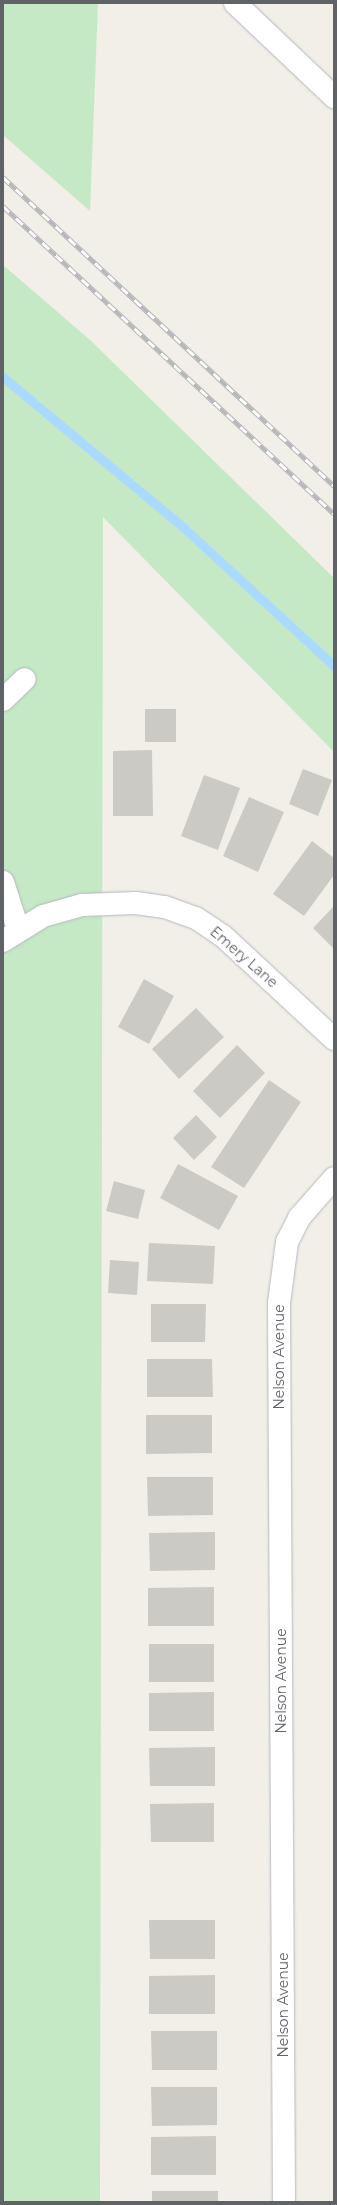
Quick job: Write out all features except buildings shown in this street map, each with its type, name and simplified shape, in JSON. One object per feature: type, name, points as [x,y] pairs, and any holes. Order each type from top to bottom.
[{"type":"street","points":[[235,3],[334,97]]},
{"type":"street","points":[[3,700],[25,679]]},
{"type":"street","points":[[3,882],[10,935]]},
{"type":"street","name":"Emery Lane","points":[[10,935],[43,916],[82,905],[136,903],[165,907],[196,918],[223,936],[334,1039]]},
{"type":"street","name":"Nelson Avenue","points":[[284,2202],[279,1303],[286,1242],[299,1218],[334,1178]]},
{"type":"green space","points":[[3,3],[98,3],[90,211],[3,135]]},
{"type":"green space","points":[[3,265],[90,340],[334,578],[334,752],[103,517],[100,2202],[3,2202]]},
{"type":"waterway","points":[[3,377],[184,528],[334,666]]},
{"type":"railway","points":[[3,177],[334,486]]},
{"type":"railway","points":[[3,206],[334,514]]}]
